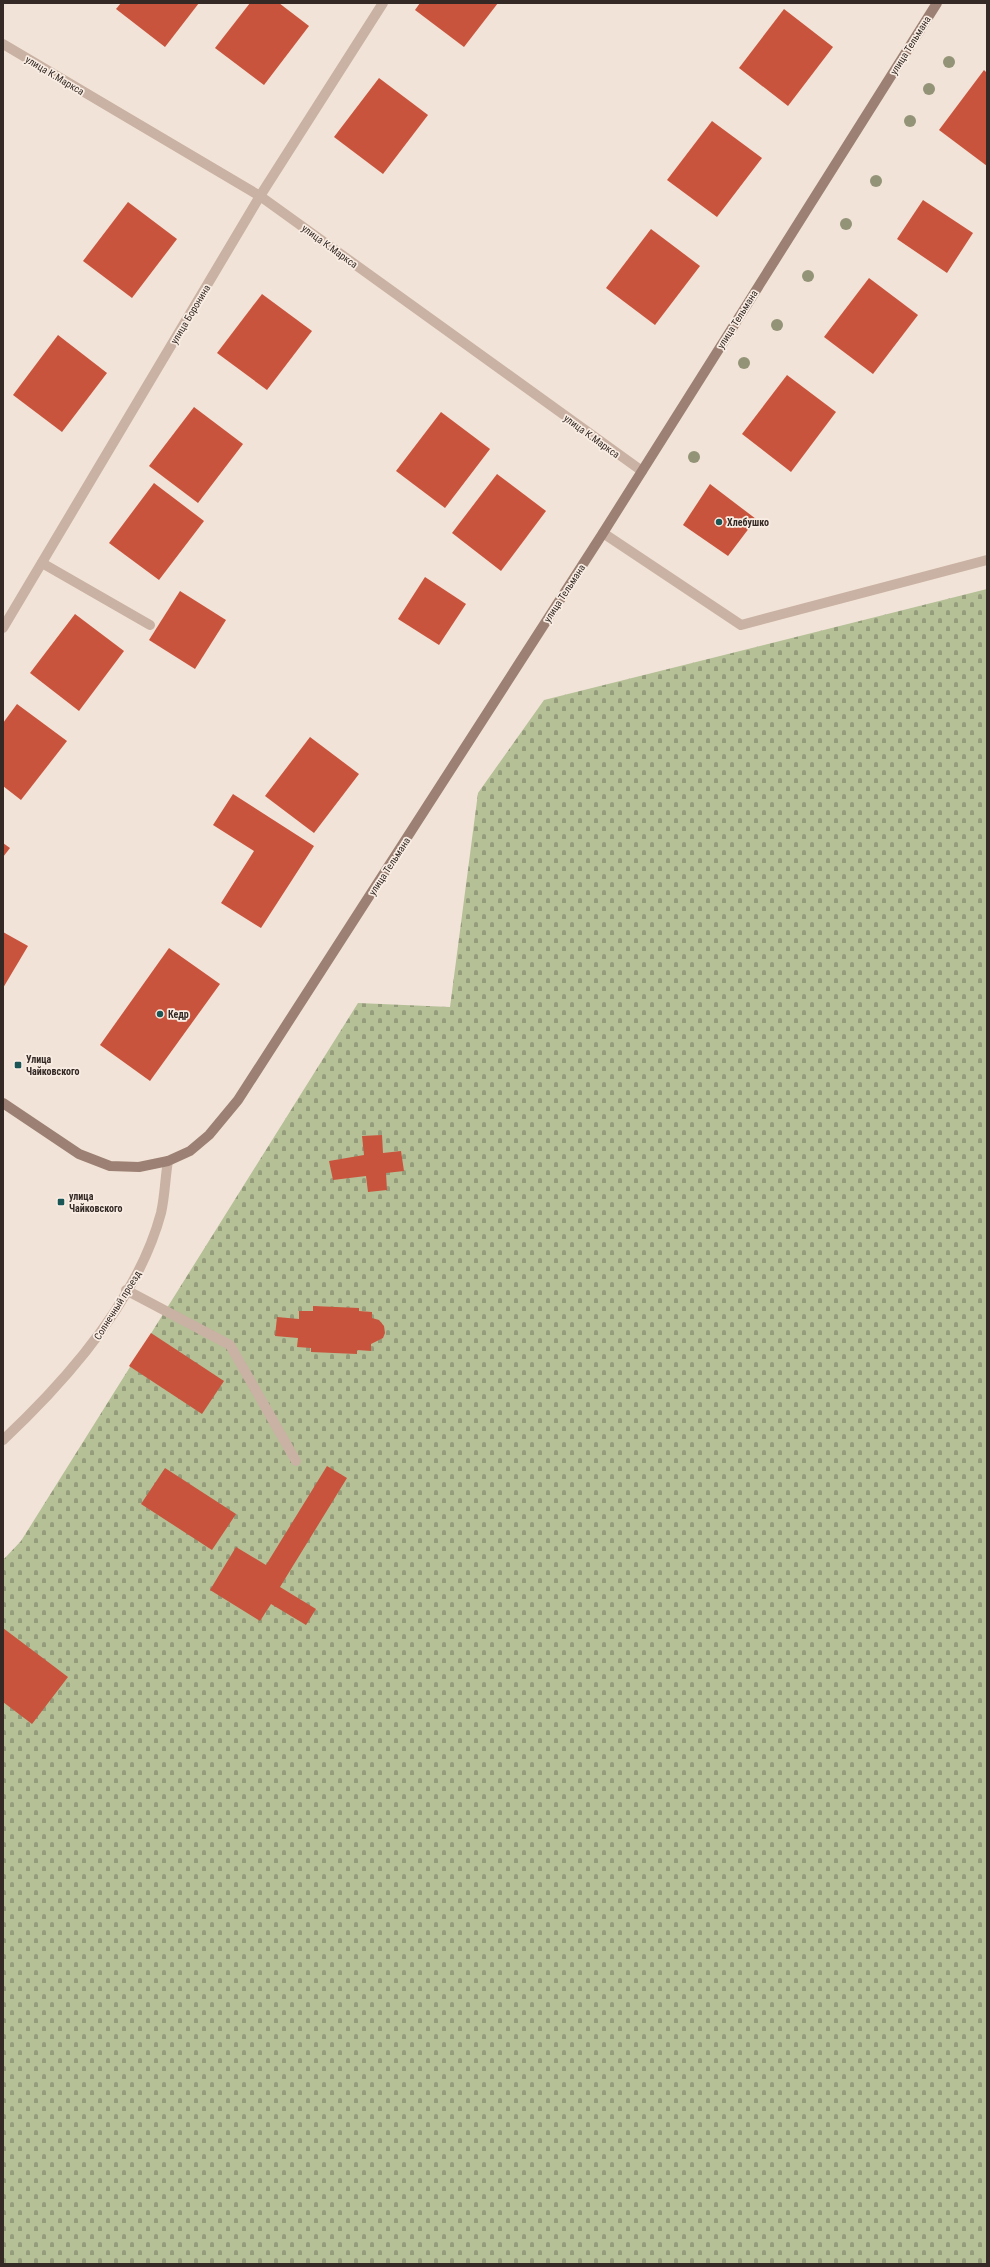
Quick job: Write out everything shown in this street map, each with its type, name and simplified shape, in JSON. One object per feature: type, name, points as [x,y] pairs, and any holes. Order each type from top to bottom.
[{"type":"street","name":"улица Боронина","points":[[3,628],[260,196],[383,3]]},
{"type":"street","name":"улица Тельмана","points":[[168,1161],[190,1151],[209,1135],[238,1100],[603,533],[937,3]]},
{"type":"street","name":"улица К.Маркса","points":[[3,44],[260,196],[642,471]]},
{"type":"street","points":[[603,533],[741,625],[987,560]]},
{"type":"street","points":[[42,563],[150,625]]},
{"type":"street","points":[[3,1103],[79,1154],[110,1166],[139,1167],[168,1161]]},
{"type":"street","name":"Солнечный проезд","points":[[3,1440],[96,1340],[142,1263],[161,1212],[168,1161]]},
{"type":"street","points":[[126,1290],[230,1345],[296,1461]]},
{"type":"green space","points":[[987,589],[987,2264],[3,2264],[3,1560],[21,1541],[358,1003],[450,1007],[478,793],[544,700]]},
{"type":"building","points":[[121,3],[199,3],[165,47],[116,9]]},
{"type":"building","points":[[250,3],[279,3],[309,26],[264,85],[215,48]]},
{"type":"building","points":[[420,3],[498,3],[464,47],[415,10]]},
{"type":"building","points":[[784,9],[833,47],[788,106],[739,68]]},
{"type":"building","points":[[984,70],[987,73],[987,166],[939,130]]},
{"type":"building","points":[[379,78],[428,115],[383,174],[334,137]]},
{"type":"building","points":[[712,121],[762,158],[717,217],[667,180]]},
{"type":"building","points":[[923,200],[973,233],[947,273],[897,239]]},
{"type":"building","points":[[128,202],[177,239],[132,298],[83,261]]},
{"type":"building","points":[[651,229],[700,266],[655,325],[606,288]]},
{"type":"building","points":[[869,278],[918,315],[873,374],[824,337]]},
{"type":"building","points":[[262,294],[312,331],[267,390],[217,353]]},
{"type":"building","points":[[58,335],[107,373],[62,432],[13,395]]},
{"type":"building","points":[[787,375],[836,412],[791,472],[742,434]]},
{"type":"building","points":[[194,407],[243,444],[198,503],[149,466]]},
{"type":"building","points":[[441,412],[490,449],[445,508],[396,471]]},
{"type":"building","points":[[497,474],[546,511],[501,571],[452,533]]},
{"type":"building","points":[[154,483],[204,521],[159,580],[109,543]]},
{"type":"building","name":"Хлебушко","points":[[710,484],[756,519],[728,556],[683,525]]},
{"type":"building","points":[[425,577],[466,604],[439,645],[398,619]]},
{"type":"building","points":[[180,591],[226,620],[195,669],[149,640]]},
{"type":"building","points":[[75,614],[124,651],[79,711],[30,673]]},
{"type":"building","points":[[17,704],[67,741],[21,800],[3,786],[3,723]]},
{"type":"building","points":[[310,737],[359,774],[314,833],[265,796]]},
{"type":"building","points":[[233,794],[314,846],[261,928],[221,903],[254,851],[213,825]]},
{"type":"building","points":[[3,843],[10,848],[3,857]]},
{"type":"building","points":[[3,932],[28,946],[3,988]]},
{"type":"building","name":"Кедр","points":[[169,948],[220,984],[150,1081],[100,1045]]},
{"type":"building","points":[[382,1135],[383,1153],[401,1151],[404,1171],[386,1173],[387,1190],[368,1192],[366,1176],[333,1180],[329,1161],[364,1155],[362,1136]]},
{"type":"building","points":[[313,1306],[359,1308],[359,1311],[372,1312],[372,1318],[379,1320],[384,1326],[385,1333],[383,1338],[371,1344],[371,1351],[357,1350],[357,1354],[311,1352],[311,1348],[297,1347],[298,1338],[275,1336],[277,1317],[299,1319],[299,1311],[313,1311]]},
{"type":"building","points":[[151,1333],[224,1381],[202,1414],[129,1366]]},
{"type":"building","points":[[327,1466],[347,1478],[280,1587],[316,1609],[306,1625],[271,1604],[260,1621],[210,1590],[236,1547],[266,1565]]},
{"type":"building","points":[[165,1468],[236,1514],[212,1550],[141,1504]]},
{"type":"building","points":[[3,1628],[68,1677],[32,1724],[3,1702]]},
{"type":"place","name":"Хлебушко","points":[[719,522]]},
{"type":"place","name":"Кедр","points":[[160,1014]]},
{"type":"place","name":"Улица Чайковского","points":[[18,1065]]},
{"type":"place","name":"улица Чайковского","points":[[61,1202]]}]
